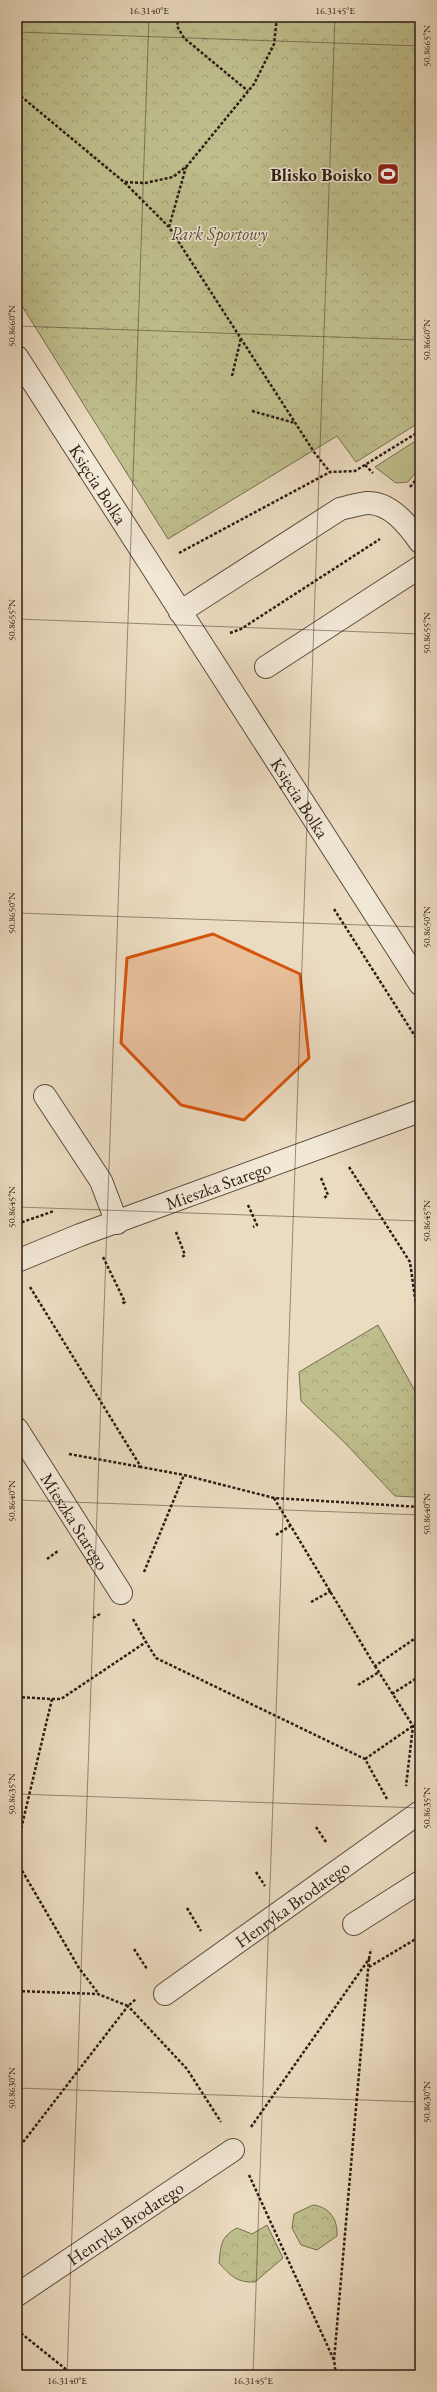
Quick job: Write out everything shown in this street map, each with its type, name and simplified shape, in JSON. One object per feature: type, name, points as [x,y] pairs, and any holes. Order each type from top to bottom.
[{"type":"street","name":"Księcia Bolka","points":[[17,357],[420,984]]},
{"type":"street","points":[[180,612],[340,509],[368,503],[386,508],[404,521],[420,542]]},
{"type":"street","points":[[266,667],[420,567]]},
{"type":"street","points":[[45,1096],[101,1181],[117,1223]]},
{"type":"street","name":"Mieszka Starego","points":[[17,1261],[420,1111]]},
{"type":"street","name":"Mieszka Starego","points":[[22,1438],[125,1603]]},
{"type":"street","name":"Henryka Brodatego","points":[[165,1994],[420,1812]]},
{"type":"street","points":[[354,1924],[420,1882]]},
{"type":"street","name":"Henryka Brodatego","points":[[17,2295],[232,2150]]},
{"type":"path","points":[[179,17],[177,26],[184,38],[248,91]]},
{"type":"path","points":[[124,182],[145,183],[173,177],[187,166],[254,84],[274,44],[277,17]]},
{"type":"path","points":[[17,93],[124,182],[169,226],[295,423],[314,452],[330,472]]},
{"type":"path","points":[[169,226],[187,166]]},
{"type":"path","points":[[232,376],[241,338]]},
{"type":"path","points":[[252,412],[295,423]]},
{"type":"path","points":[[152,568],[330,472],[355,471],[420,431]]},
{"type":"path","points":[[365,465],[371,472]]},
{"type":"path","points":[[228,634],[241,629],[378,542],[395,514]]},
{"type":"path","points":[[346,1162],[410,1262],[420,1334]]},
{"type":"path","points":[[318,1172],[328,1195],[324,1198]]},
{"type":"path","points":[[244,1198],[257,1225],[253,1227]]},
{"type":"path","points":[[175,1230],[185,1255],[182,1257]]},
{"type":"path","points":[[102,1256],[125,1302],[121,1304]]},
{"type":"path","points":[[28,1283],[141,1467]]},
{"type":"path","points":[[22,1438],[141,1467],[184,1475],[274,1498],[420,1507]]},
{"type":"path","points":[[143,1574],[184,1475]]},
{"type":"path","points":[[274,1498],[392,1694],[413,1726],[401,1825]]},
{"type":"path","points":[[276,1535],[290,1526]]},
{"type":"path","points":[[312,1602],[331,1591]]},
{"type":"path","points":[[125,1603],[156,1658],[365,1759],[401,1825]]},
{"type":"path","points":[[375,1666],[420,1635]]},
{"type":"path","points":[[17,1697],[60,1699],[146,1642]]},
{"type":"path","points":[[358,1685],[379,1672]]},
{"type":"path","points":[[392,1694],[420,1676]]},
{"type":"path","points":[[17,1846],[52,1699]]},
{"type":"path","points":[[365,1759],[420,1720]]},
{"type":"path","points":[[17,1862],[79,1968],[98,1994]]},
{"type":"path","points":[[187,1908],[206,1937]]},
{"type":"path","points":[[369,1967],[414,1940],[420,1941]]},
{"type":"path","points":[[250,2129],[369,1959],[334,2360],[336,2375]]},
{"type":"path","points":[[17,2150],[128,2006],[187,2069],[225,2128]]},
{"type":"path","points":[[249,2173],[334,2360]]},
{"type":"path","points":[[17,2330],[73,2375]]},
{"type":"highlighted area","points":[[213,934],[300,974],[309,1058],[244,1120],[181,1105],[121,1043],[127,958]]},
{"type":"green space","name":"Park Sportowy","points":[[17,17],[420,17],[420,422],[356,462],[337,436],[168,539],[17,298]]},
{"type":"green space","points":[[420,438],[420,467],[408,482],[396,483],[375,467]]},
{"type":"green space","points":[[378,1325],[415,1391],[420,1438],[420,1492],[414,1497],[395,1496],[345,1443],[301,1401],[299,1372]]},
{"type":"green space","points":[[313,2205],[324,2208],[332,2215],[337,2230],[337,2236],[317,2250],[301,2245],[292,2228],[294,2214]]},
{"type":"green space","points":[[267,2225],[283,2258],[255,2282],[243,2281],[235,2278],[219,2263],[222,2242],[231,2231],[237,2228],[252,2234]]},
{"type":"place","name":"Blisko Boisko","points":[[388,174]]}]
